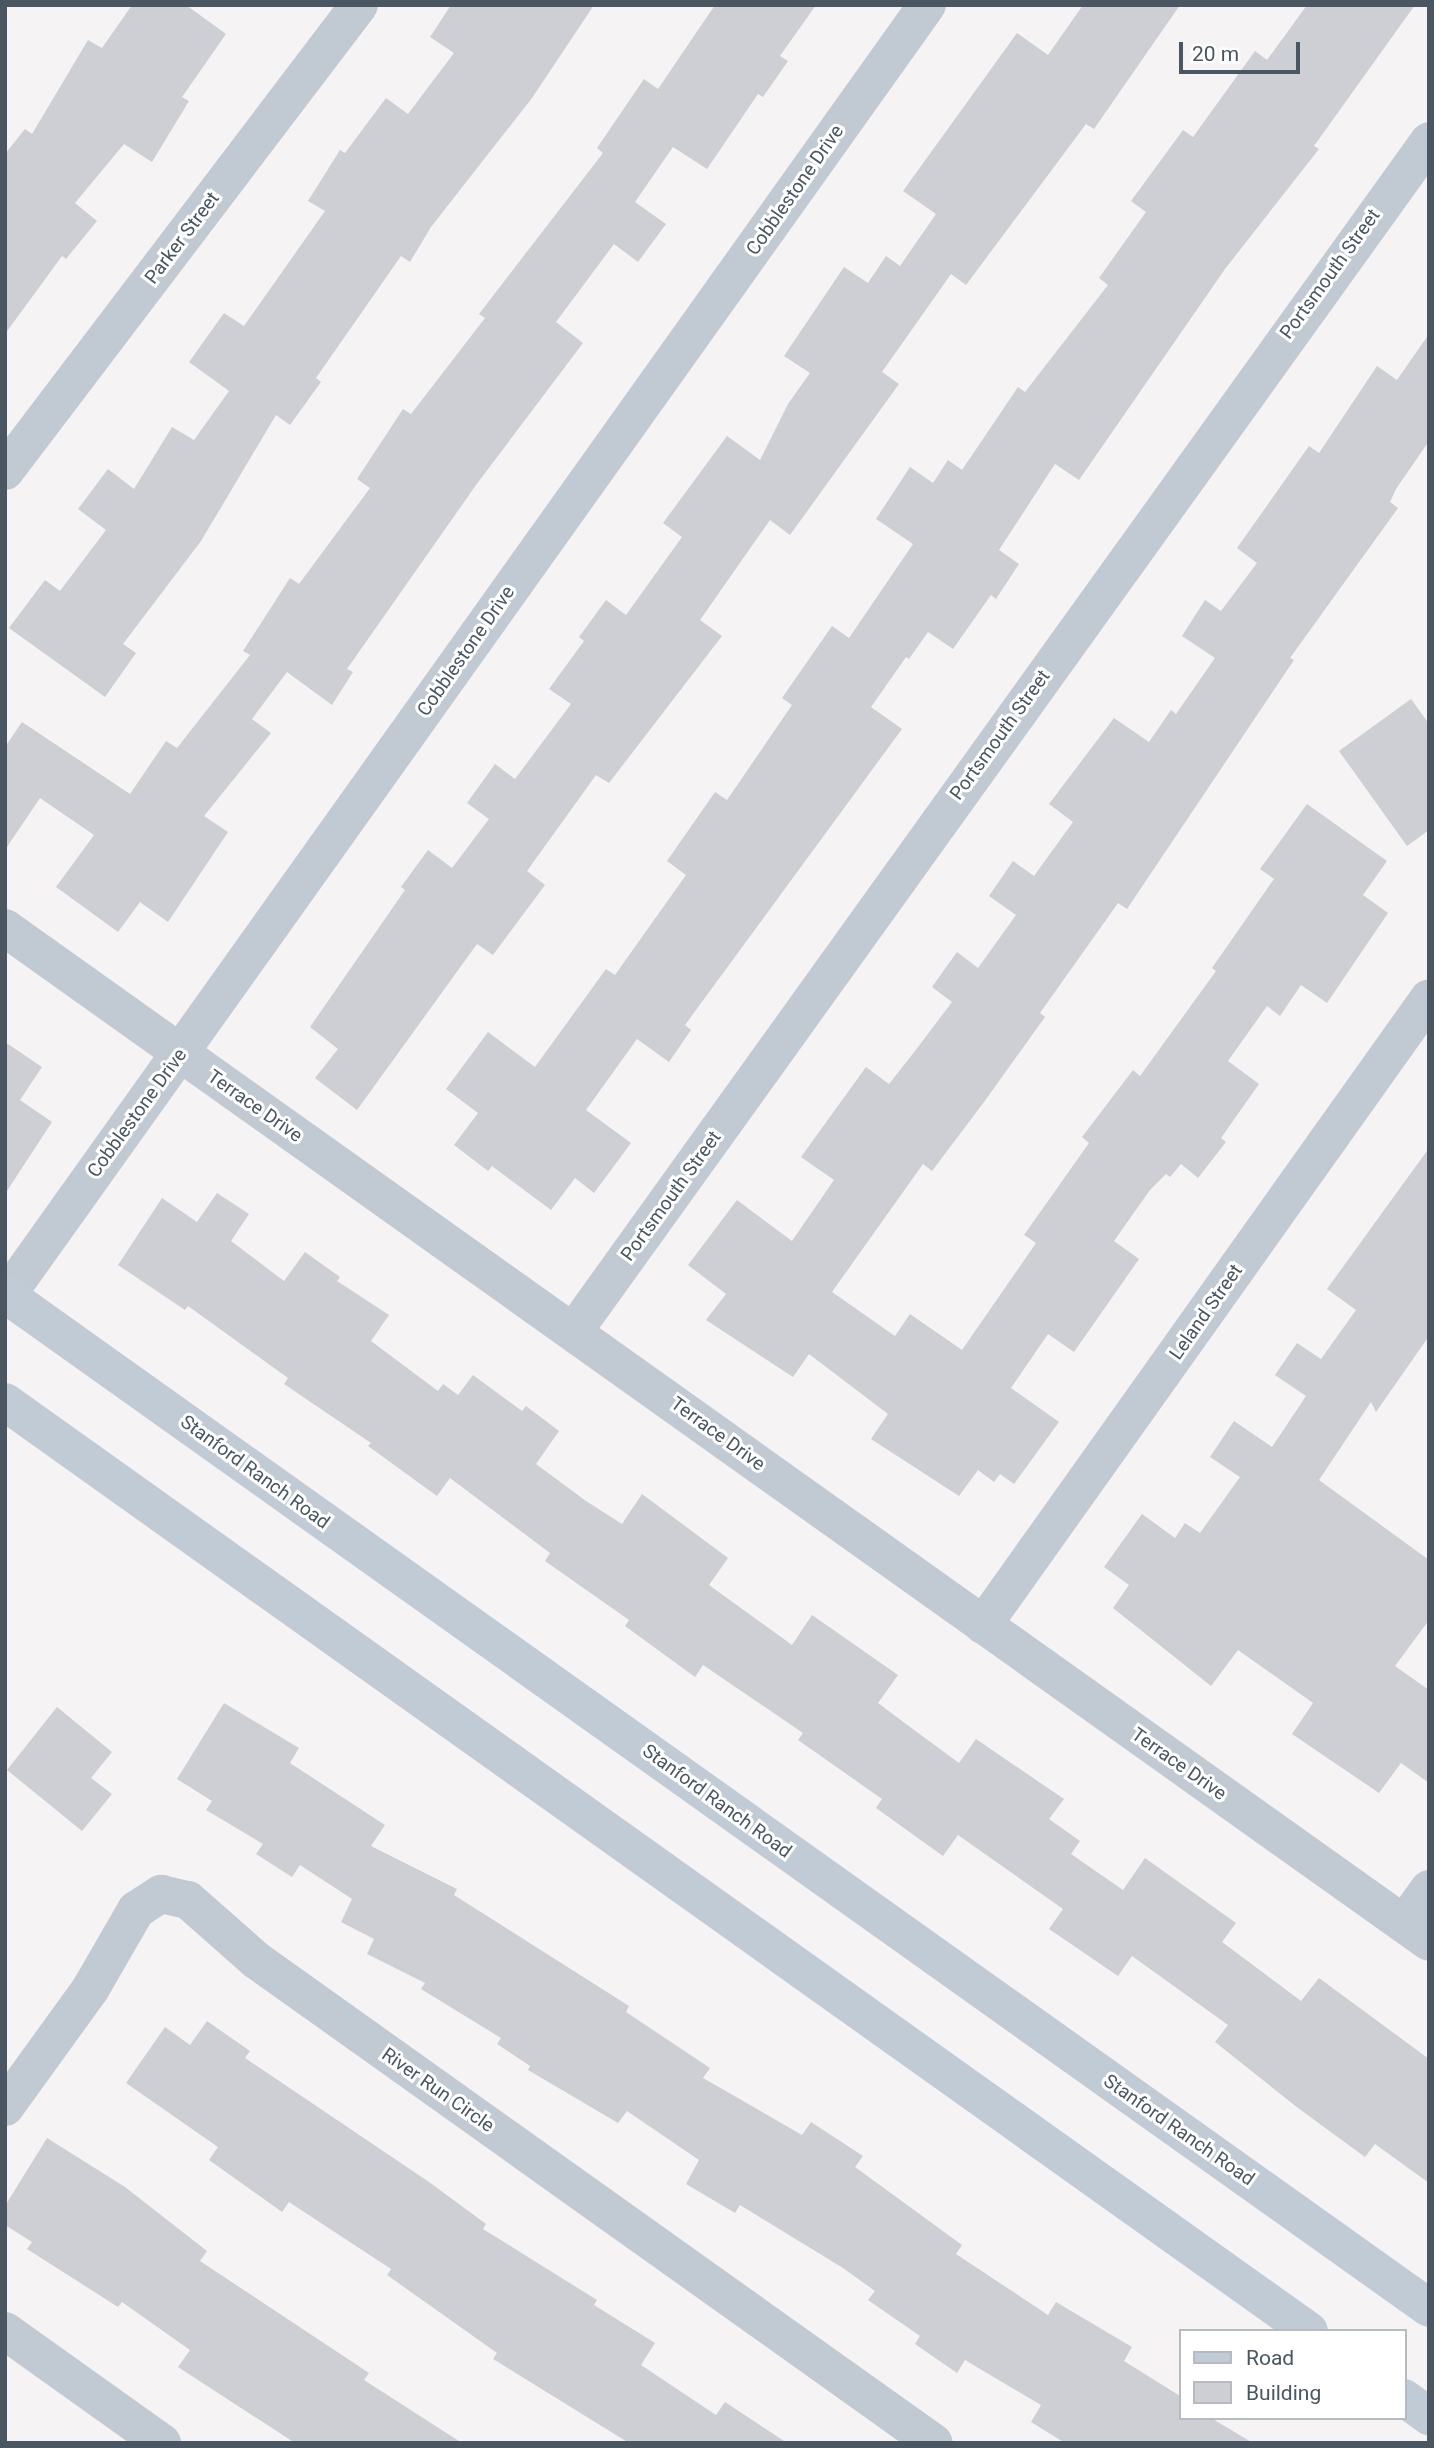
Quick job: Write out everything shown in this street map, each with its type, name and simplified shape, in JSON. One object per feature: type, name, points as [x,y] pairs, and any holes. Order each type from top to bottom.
[{"type":"main road","name":"Stanford Ranch Road","points":[[6,1296],[1429,2308]]},
{"type":"main road","points":[[5,1402],[1306,2329]]},
{"type":"main road","points":[[1406,2399],[1429,2416]]},
{"type":"street","name":"Parker Street","points":[[5,471],[359,5]]},
{"type":"street","name":"Cobblestone Drive","points":[[6,1296],[926,5]]},
{"type":"street","name":"Portsmouth Street","points":[[574,1331],[1429,141]]},
{"type":"street","name":"Terrace Drive","points":[[5,928],[1416,1933]]},
{"type":"street","name":"Leland Street","points":[[983,1625],[1429,998]]},
{"type":"street","points":[[1416,1933],[1429,1889]]},
{"type":"street","name":"River Run Circle","points":[[5,2108],[91,1988],[136,1910],[161,1894],[188,1900],[256,1960],[934,2443]]},
{"type":"street","points":[[5,2331],[162,2443]]},
{"type":"building","points":[[132,5],[186,5],[226,34],[182,97],[189,101],[152,162],[124,144],[75,203],[97,221],[66,259],[62,256],[5,334],[5,154],[25,129],[32,134],[88,40],[102,48]]},
{"type":"building","points":[[451,5],[594,5],[532,98],[431,227],[410,262],[401,256],[316,378],[321,382],[290,425],[276,415],[201,541],[123,644],[136,653],[105,697],[9,628],[45,580],[60,591],[106,530],[78,509],[108,469],[134,489],[172,427],[194,440],[229,391],[189,362],[224,313],[244,326],[325,211],[308,201],[340,150],[345,153],[386,98],[408,114],[454,53],[430,37]]},
{"type":"building","points":[[715,5],[816,5],[780,56],[788,61],[763,97],[758,94],[707,169],[673,147],[635,202],[666,224],[638,262],[614,244],[556,322],[583,343],[476,485],[347,669],[353,672],[332,705],[287,672],[252,719],[271,733],[204,816],[228,832],[168,922],[140,902],[118,932],[56,887],[94,835],[40,798],[5,850],[5,747],[22,722],[130,794],[166,741],[177,748],[250,655],[243,651],[290,578],[299,584],[370,488],[357,479],[403,409],[411,414],[485,318],[479,314],[603,153],[597,148],[644,79],[658,89]]},
{"type":"building","points":[[1083,5],[1180,5],[1094,129],[1086,124],[966,285],[951,274],[882,372],[899,384],[790,535],[770,520],[700,620],[722,636],[609,783],[596,775],[527,871],[545,885],[493,955],[477,944],[357,1110],[315,1078],[338,1049],[310,1027],[405,890],[401,887],[428,850],[452,868],[489,819],[467,803],[495,764],[515,779],[571,704],[549,689],[584,641],[579,637],[606,600],[626,615],[682,537],[663,523],[727,436],[760,460],[788,404],[810,373],[784,356],[844,267],[868,283],[886,256],[900,266],[936,214],[903,191],[1017,33],[1048,55]]},
{"type":"building","points":[[1307,5],[1415,5],[1314,146],[1319,149],[1225,269],[1079,480],[1055,464],[999,550],[1019,564],[996,599],[991,595],[953,649],[928,632],[909,659],[906,657],[871,707],[902,729],[685,1025],[691,1030],[669,1062],[637,1039],[586,1110],[631,1143],[594,1193],[575,1178],[551,1210],[492,1166],[488,1171],[454,1145],[478,1113],[446,1089],[488,1032],[535,1067],[606,969],[615,975],[686,875],[667,861],[715,792],[727,800],[792,705],[782,698],[832,626],[849,638],[913,544],[876,519],[910,467],[933,483],[948,460],[962,470],[1018,387],[1025,392],[1108,285],[1099,278],[1146,212],[1131,201],[1183,130],[1193,137],[1255,51],[1267,60]]},
{"type":"building","points":[[1429,334],[1429,441],[1396,489],[1390,502],[1398,508],[1290,658],[1294,660],[1127,909],[1118,903],[1040,1013],[1045,1017],[984,1102],[932,1171],[923,1164],[832,1292],[895,1336],[910,1314],[962,1350],[1036,1243],[1024,1235],[1089,1143],[1082,1137],[1133,1070],[1140,1076],[1216,971],[1212,968],[1274,879],[1260,869],[1307,804],[1387,861],[1363,895],[1388,913],[1327,1003],[1301,985],[1280,1016],[1267,1006],[1228,1061],[1259,1084],[1221,1138],[1226,1142],[1198,1178],[1181,1164],[1170,1177],[1166,1174],[1150,1190],[1114,1241],[1139,1259],[1074,1352],[1048,1334],[1011,1388],[1059,1422],[1014,1484],[1000,1474],[994,1482],[978,1470],[959,1496],[871,1439],[888,1414],[809,1354],[793,1377],[706,1320],[726,1294],[688,1265],[737,1200],[792,1241],[834,1180],[801,1157],[866,1067],[889,1084],[915,1051],[952,1002],[932,987],[957,952],[978,968],[1016,915],[989,896],[1013,861],[1034,876],[1073,822],[1049,804],[1114,718],[1149,742],[1171,710],[1176,714],[1215,658],[1182,636],[1205,600],[1221,611],[1257,563],[1237,548],[1309,446],[1319,453],[1377,366],[1397,380]]},
{"type":"building","points":[[1411,699],[1429,724],[1429,830],[1407,846],[1339,751]]},
{"type":"building","points":[[5,1042],[42,1067],[20,1100],[52,1122],[5,1194]]},
{"type":"building","points":[[1429,1148],[1429,1336],[1376,1412],[1371,1402],[1319,1480],[1429,1560],[1429,1620],[1395,1666],[1429,1690],[1429,1783],[1401,1763],[1379,1793],[1292,1734],[1313,1703],[1238,1650],[1211,1686],[1113,1608],[1129,1585],[1104,1567],[1142,1514],[1175,1538],[1185,1523],[1200,1533],[1240,1477],[1210,1457],[1234,1421],[1272,1447],[1306,1396],[1275,1375],[1297,1343],[1321,1359],[1356,1310],[1327,1289]]},
{"type":"building","points":[[217,1193],[249,1214],[231,1241],[284,1281],[305,1252],[340,1277],[337,1281],[389,1315],[371,1341],[438,1391],[443,1384],[458,1395],[473,1375],[522,1411],[526,1406],[559,1431],[536,1464],[586,1501],[622,1524],[642,1494],[728,1558],[709,1585],[792,1645],[812,1615],[898,1675],[878,1703],[959,1763],[976,1739],[1064,1799],[1049,1819],[1080,1841],[1071,1854],[1123,1890],[1145,1858],[1236,1923],[1222,1942],[1301,2001],[1319,1978],[1429,2059],[1429,2183],[1375,2144],[1365,2157],[1298,2108],[1215,2042],[1228,2025],[1132,1956],[1118,1976],[1049,1929],[1063,1909],[958,1835],[943,1856],[876,1808],[882,1799],[798,1740],[803,1733],[703,1665],[695,1677],[625,1626],[629,1620],[545,1561],[550,1553],[450,1478],[437,1496],[368,1446],[371,1443],[284,1384],[288,1378],[188,1306],[185,1310],[118,1265],[162,1198],[197,1222]]},
{"type":"building","points":[[224,1703],[299,1748],[290,1763],[385,1825],[371,1846],[457,1889],[454,1895],[629,2006],[626,2012],[710,2068],[703,2078],[802,2135],[811,2122],[863,2156],[855,2167],[962,2245],[956,2254],[1048,2315],[1056,2302],[1132,2347],[1124,2361],[1178,2395],[1178,2420],[1214,2420],[1253,2443],[1065,2443],[1031,2422],[1041,2405],[965,2360],[957,2373],[915,2344],[920,2336],[868,2300],[875,2291],[843,2268],[740,2205],[735,2213],[686,2184],[699,2160],[627,2111],[618,2123],[528,2070],[530,2066],[497,2044],[501,2038],[421,1989],[425,1983],[367,1954],[374,1939],[341,1922],[352,1899],[300,1865],[292,1877],[256,1854],[263,1844],[206,1810],[212,1801],[177,1779]]},
{"type":"building","points":[[57,1707],[112,1752],[91,1778],[112,1794],[82,1831],[7,1770]]},
{"type":"building","points":[[207,2021],[250,2051],[245,2058],[429,2182],[486,2224],[483,2229],[597,2300],[594,2305],[655,2343],[641,2365],[716,2415],[725,2402],[787,2443],[629,2443],[493,2359],[497,2353],[387,2275],[391,2269],[289,2202],[282,2212],[209,2160],[218,2147],[126,2083],[165,2027],[190,2045]]},
{"type":"building","points":[[47,2138],[125,2187],[207,2251],[200,2261],[369,2373],[364,2380],[462,2443],[295,2443],[178,2367],[190,2350],[122,2302],[118,2307],[27,2249],[32,2242],[5,2225],[5,2206]]}]
